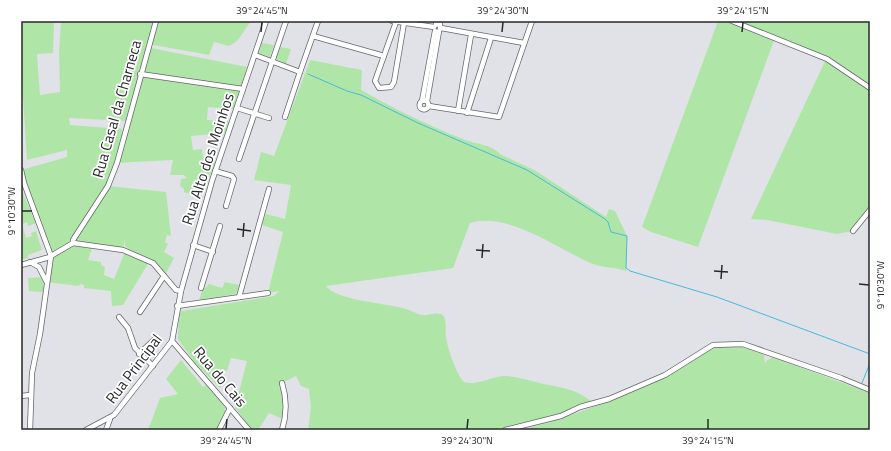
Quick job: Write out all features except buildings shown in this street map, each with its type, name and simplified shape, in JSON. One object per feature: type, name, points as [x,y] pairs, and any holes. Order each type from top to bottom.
[{"type":"street","name":"Rua Casal da Charneca","points":[[73,243],[73,240],[108,186],[116,163],[156,21]]},
{"type":"street","name":"Rua Alto dos Moinhos","points":[[177,306],[215,171],[266,21]]},
{"type":"street","points":[[239,158],[286,21]]},
{"type":"street","points":[[285,117],[318,21]]},
{"type":"street","points":[[404,23],[394,82],[391,87],[383,89],[379,88],[375,81],[394,21],[437,26],[471,35],[524,43]]},
{"type":"street","points":[[424,101],[429,106],[458,112],[499,117],[532,21]]},
{"type":"street","points":[[732,21],[826,59],[870,88]]},
{"type":"street","points":[[429,106],[426,109],[422,109],[420,105],[424,101],[437,26]]},
{"type":"street","points":[[458,112],[471,35]]},
{"type":"street","points":[[313,36],[384,56]]},
{"type":"street","points":[[467,113],[491,38]]},
{"type":"street","points":[[255,55],[272,60],[300,72]]},
{"type":"street","points":[[140,74],[243,89]]},
{"type":"street","points":[[237,108],[269,118]]},
{"type":"street","points":[[21,170],[24,183],[50,256],[40,334],[32,373],[30,395],[30,430]]},
{"type":"street","points":[[215,171],[232,176],[234,179],[226,206]]},
{"type":"street","points":[[239,297],[269,189]]},
{"type":"street","points":[[853,231],[870,210]]},
{"type":"street","points":[[201,288],[220,226]]},
{"type":"street","points":[[21,265],[50,256],[73,243],[123,250],[140,256],[153,263],[176,290],[181,291]]},
{"type":"street","points":[[193,245],[213,252]]},
{"type":"street","points":[[30,262],[39,267],[47,282]]},
{"type":"street","points":[[140,312],[164,276]]},
{"type":"street","points":[[177,306],[268,293]]},
{"type":"street","name":"Rua Principal","points":[[86,430],[110,419],[172,341],[177,306]]},
{"type":"street","points":[[119,317],[128,328],[135,348],[139,354],[153,366]]},
{"type":"street","points":[[139,354],[155,339]]},
{"type":"street","name":"Rua do Cais","points":[[172,341],[249,430]]},
{"type":"street","points":[[505,430],[561,416],[575,408],[609,399],[665,375],[709,347],[719,343],[747,345],[841,378],[870,390]]},
{"type":"street","points":[[282,383],[286,398],[286,410],[282,430]]},
{"type":"street","points":[[21,396],[30,395]]},
{"type":"street","points":[[219,430],[230,408]]},
{"type":"street","points":[[106,430],[110,419]]},
{"type":"green space","points":[[21,21],[54,21],[53,53],[37,54],[40,95],[60,92],[59,52],[61,21],[251,21],[237,41],[229,46],[214,42],[209,55],[148,44],[126,121],[69,118],[70,125],[122,129],[122,139],[151,48],[247,67],[234,109],[208,107],[207,120],[229,121],[225,133],[191,136],[193,150],[202,149],[203,156],[216,161],[211,175],[198,175],[210,176],[202,194],[192,195],[184,192],[184,189],[180,186],[181,179],[187,178],[184,175],[170,175],[173,160],[116,163],[108,186],[166,192],[171,236],[167,235],[165,242],[168,244],[164,252],[174,258],[165,275],[155,262],[133,252],[125,246],[125,239],[123,250],[93,245],[88,260],[101,262],[101,265],[105,267],[104,275],[114,279],[125,252],[149,262],[123,305],[112,306],[111,291],[84,288],[84,285],[80,284],[79,286],[46,282],[50,257],[21,170],[67,157],[67,150],[27,160],[21,66]]},
{"type":"green space","points":[[718,21],[870,21],[870,210],[853,231],[837,234],[767,220],[751,219],[826,59],[775,38],[698,247],[651,232],[642,227]]},
{"type":"green space","points":[[262,43],[274,45],[270,57],[259,53]]},
{"type":"green space","points":[[280,47],[291,49],[286,64],[276,59]]},
{"type":"green space","points":[[310,60],[362,70],[361,90],[437,128],[468,141],[493,149],[500,154],[536,171],[606,217],[609,209],[615,211],[627,236],[626,271],[593,264],[517,227],[500,222],[485,221],[470,223],[453,268],[326,286],[331,291],[350,298],[394,306],[422,315],[437,313],[443,315],[450,353],[455,367],[464,382],[474,383],[504,376],[522,378],[574,391],[592,402],[576,405],[558,415],[493,430],[308,430],[311,407],[309,389],[301,386],[296,376],[282,383],[285,392],[285,420],[269,413],[258,430],[252,430],[235,407],[247,361],[231,358],[227,371],[219,369],[217,377],[225,379],[220,388],[196,364],[178,339],[179,315],[181,311],[274,296],[279,291],[268,293],[283,232],[262,225],[266,214],[285,219],[291,185],[254,180],[261,152],[274,156]]},
{"type":"green space","points":[[21,189],[36,223],[28,226],[27,222],[22,224],[26,238],[32,236],[31,233],[36,231],[42,250],[28,255],[28,258],[23,259],[21,253]]},
{"type":"green space","points":[[44,277],[43,292],[29,291],[28,278]]},
{"type":"green space","points":[[225,282],[239,285],[236,294],[199,300],[202,291],[209,284],[222,288]]},
{"type":"green space","points":[[716,346],[743,346],[764,355],[765,364],[766,361],[773,357],[870,393],[870,430],[521,430],[579,412],[635,390],[678,370]]},
{"type":"green space","points":[[181,360],[203,387],[206,385],[225,407],[225,412],[219,430],[148,430],[160,398],[178,394],[166,379]]},
{"type":"waterway","points":[[308,74],[347,91],[361,95],[418,123],[527,170],[605,219],[608,222],[611,232],[627,236],[626,268],[630,271],[717,297],[870,354]]},
{"type":"waterway","points":[[862,383],[870,363]]}]
